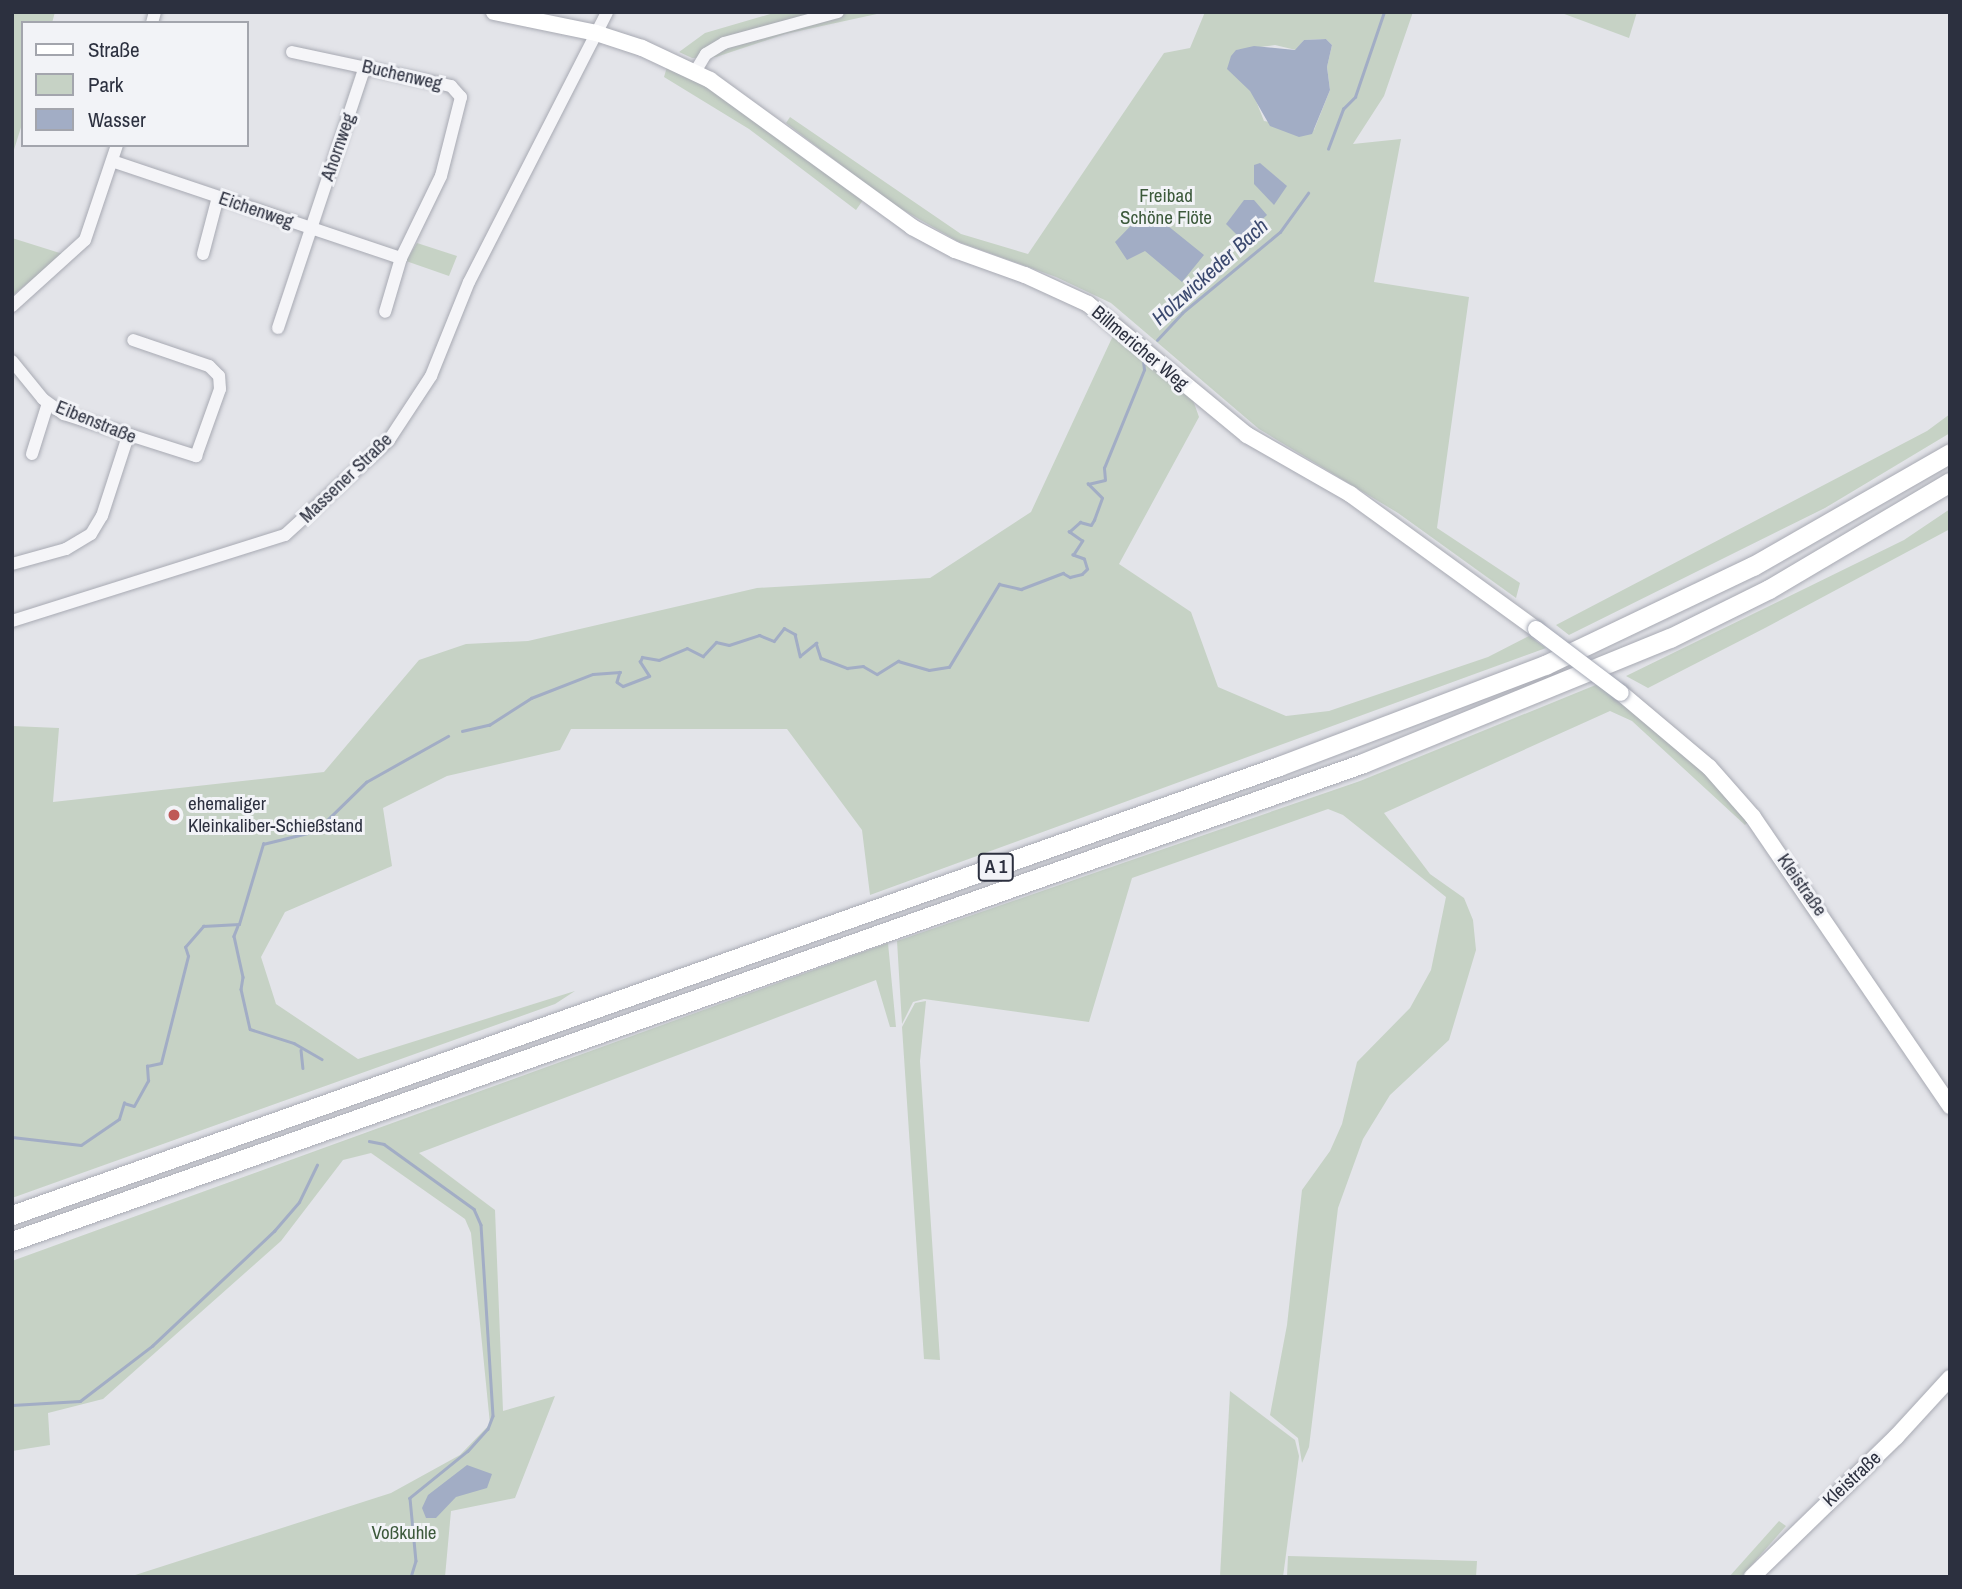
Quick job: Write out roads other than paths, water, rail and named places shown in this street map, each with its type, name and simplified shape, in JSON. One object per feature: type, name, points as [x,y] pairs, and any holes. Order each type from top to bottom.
[{"type":"highway","name":"A 1","points":[[12,1215],[1279,766],[1532,670],[1754,566],[1950,453]]},
{"type":"highway","name":"A 1","points":[[12,1241],[1363,763],[1670,638],[1769,589],[1950,482]]},
{"type":"main road","name":"Billmericher Weg","points":[[494,12],[596,33],[695,72],[763,116],[912,227],[955,250],[1035,279],[1088,304],[1247,435],[1371,509],[1621,693]]},
{"type":"main road","name":"Kleistraße","points":[[1621,693],[1709,767],[1753,817],[1950,1106]]},
{"type":"main road","name":"Kleistraße","points":[[1752,1577],[1896,1437],[1950,1378]]},
{"type":"street","name":"Massener Straße","points":[[12,621],[285,535],[389,440],[431,376],[469,282],[607,12]]},
{"type":"street","points":[[695,72],[706,54],[724,43],[838,12]]},
{"type":"street","name":"Buchenweg","points":[[292,52],[451,86],[461,97],[441,176],[401,258]]},
{"type":"street","name":"Ahornweg","points":[[278,328],[365,66]]},
{"type":"street","points":[[12,306],[85,240],[116,147]]},
{"type":"street","name":"Eichenweg","points":[[112,160],[401,258]]},
{"type":"street","points":[[203,254],[218,197]]},
{"type":"street","points":[[385,312],[401,258]]},
{"type":"street","name":"Eibenstraße","points":[[14,366],[48,404],[73,418],[196,456],[220,389],[219,376],[209,366],[133,340]]},
{"type":"street","points":[[32,454],[48,404]]},
{"type":"street","points":[[12,564],[75,545],[91,534],[102,516],[128,436]]},
{"type":"water","points":[[1326,39],[1332,45],[1327,67],[1330,90],[1312,134],[1299,137],[1270,126],[1250,91],[1227,69],[1231,56],[1236,50],[1254,46],[1295,50],[1304,40]]},
{"type":"water","points":[[1260,163],[1287,186],[1274,205],[1254,184],[1254,165]]},
{"type":"water","points":[[1244,200],[1254,200],[1267,215],[1241,239],[1226,224]]},
{"type":"water","points":[[1147,209],[1204,255],[1182,282],[1145,251],[1127,260],[1115,242]]},
{"type":"water","points":[[467,1465],[492,1474],[487,1488],[456,1497],[436,1518],[426,1518],[422,1508],[428,1495]]},
{"type":"waterway","name":"Holzwickeder Bach","points":[[1328,149],[1343,109],[1355,97],[1384,12]]},
{"type":"waterway","name":"Holzwickeder Bach","points":[[1157,340],[1182,313],[1280,232],[1308,193]]},
{"type":"waterway","name":"Holzwickeder Bach","points":[[462,731],[489,725],[531,698],[593,674],[620,672],[617,682],[623,686],[649,676],[640,662],[642,657],[659,660],[687,648],[703,656],[716,642],[729,645],[759,635],[774,641],[784,628],[795,634],[800,656],[816,643],[821,658],[847,668],[863,666],[877,674],[898,661],[929,670],[949,667],[999,584],[1021,589],[1063,573],[1070,577],[1082,574],[1087,569],[1084,559],[1073,555],[1082,541],[1069,532],[1080,522],[1091,525],[1094,520],[1102,498],[1088,484],[1105,480],[1104,468],[1144,370],[1143,360]]},
{"type":"waterway","name":"Holzwickeder Bach","points":[[12,1137],[81,1145],[119,1119],[124,1103],[134,1106],[148,1081],[147,1066],[161,1063],[188,956],[185,947],[203,926],[239,924],[263,844],[316,831],[366,782],[448,736]]},
{"type":"waterway","points":[[238,926],[234,936],[250,1029],[294,1043],[322,1059]]},
{"type":"waterway","points":[[301,1050],[303,1068]]},
{"type":"waterway","points":[[369,1141],[384,1144],[474,1209],[481,1225],[493,1416],[488,1429],[468,1451],[410,1498],[416,1561],[411,1577]]},
{"type":"waterway","points":[[12,1405],[80,1401],[152,1346],[274,1231],[299,1202],[317,1165]]},
{"type":"place","name":"ehemaliger Kleinkaliber-Schießstand","points":[[174,815]]},
{"type":"park label","name":"Freibad Schöne Flöte","points":[[1166,207]]},
{"type":"park label","name":"Voßkuhle","points":[[404,1533]]}]
